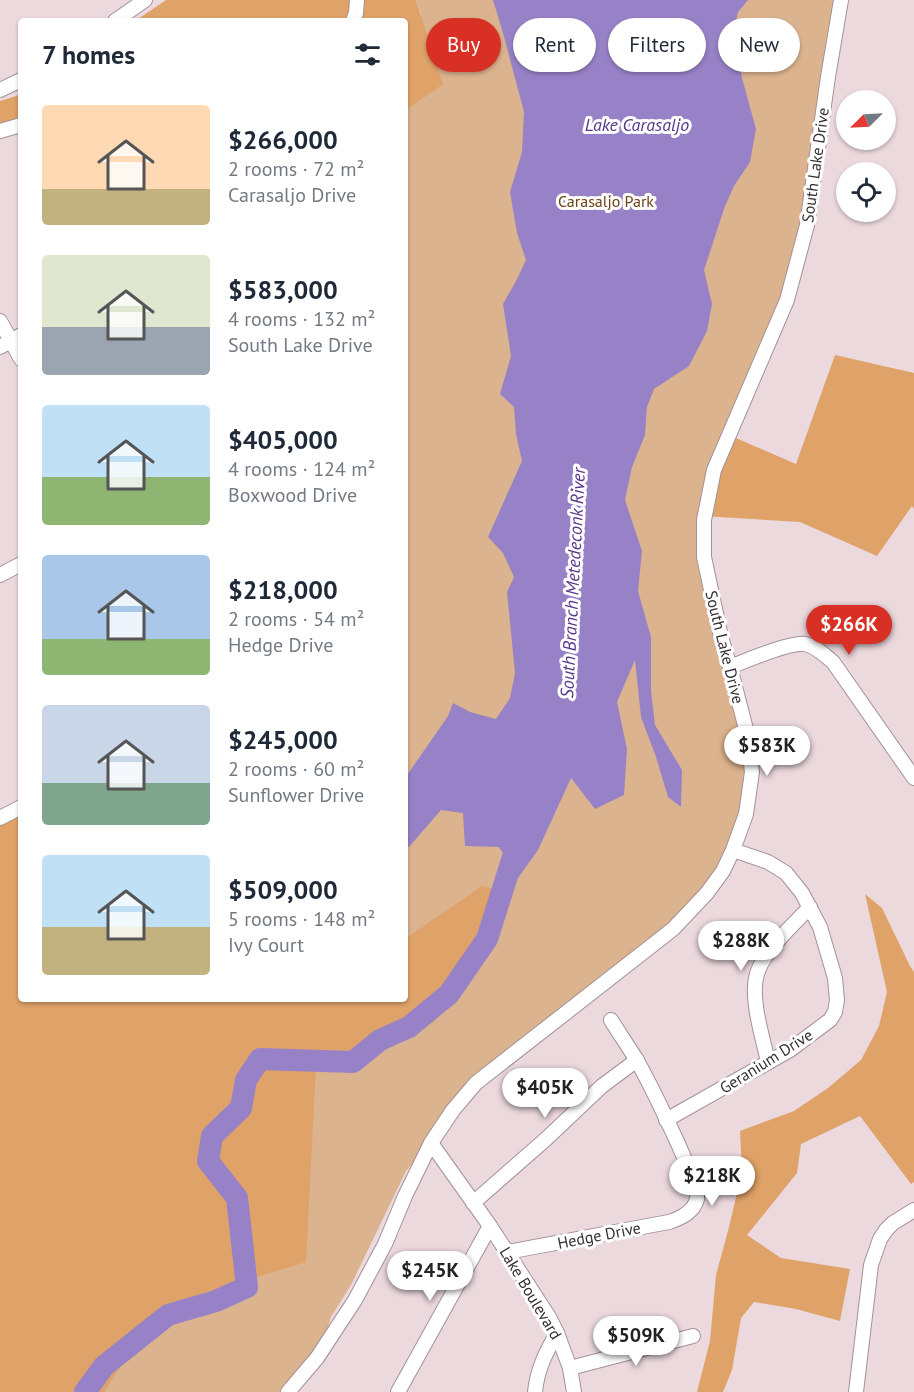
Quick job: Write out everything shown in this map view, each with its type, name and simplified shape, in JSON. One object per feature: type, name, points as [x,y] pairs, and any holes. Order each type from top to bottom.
[{"type":"street","points":[[119,18],[145,0]]},
{"type":"street","points":[[354,18],[357,0]]},
{"type":"street","name":"South Lake Drive","points":[[288,1392],[317,1358],[355,1300],[385,1244],[431,1143],[453,1110],[476,1083],[673,929],[707,893],[723,871],[733,850],[746,814],[752,772],[748,737],[721,637],[704,557],[704,520],[714,471],[787,300],[795,271],[807,225],[841,0]]},
{"type":"street","points":[[0,90],[18,81]]},
{"type":"street","points":[[0,131],[18,126]]},
{"type":"street","points":[[0,321],[18,354]]},
{"type":"street","points":[[0,575],[18,566]]},
{"type":"street","points":[[730,667],[767,652],[802,644],[817,648],[833,662],[914,778]]},
{"type":"street","points":[[0,818],[18,809]]},
{"type":"street","name":"Geranium Drive","points":[[666,1120],[790,1050],[830,1020],[835,1012],[836,978],[820,927],[802,892],[786,873],[768,862],[733,850]]},
{"type":"street","points":[[768,1062],[755,999],[756,977],[769,951],[810,907]]},
{"type":"street","name":"Hedge Drive","points":[[507,1252],[669,1222],[683,1217],[693,1208],[698,1198],[688,1164],[637,1060],[611,1020]]},
{"type":"street","points":[[473,1203],[602,1086],[637,1060]]},
{"type":"street","name":"Lake Boulevard","points":[[431,1143],[490,1226],[549,1317],[570,1368],[574,1392]]},
{"type":"street","points":[[856,1392],[871,1265],[880,1239],[886,1230],[914,1210]]},
{"type":"street","points":[[398,1392],[490,1226]]},
{"type":"street","points":[[535,1392],[536,1380],[544,1356],[557,1333]]},
{"type":"street","points":[[570,1368],[693,1336]]},
{"type":"green space","name":"Carasaljo Park","points":[[416,0],[841,0],[796,269],[714,470],[704,557],[748,737],[746,814],[707,893],[483,1078],[406,1171],[351,1285],[331,1317],[320,1355],[284,1392],[0,1392],[21,1002],[408,1002],[408,68],[421,14]]},
{"type":"shaded area","points":[[166,0],[416,0],[426,31],[426,72],[439,72],[443,84],[408,109],[408,18],[139,18]]},
{"type":"shaded area","points":[[18,95],[18,131],[0,136],[0,101]]},
{"type":"shaded area","points":[[835,355],[914,373],[914,509],[912,506],[877,556],[800,522],[702,516],[722,432],[796,464]]},
{"type":"shaded area","points":[[18,807],[18,1002],[408,1002],[408,937],[482,886],[503,892],[496,918],[434,1022],[316,1066],[306,1262],[159,1307],[105,1392],[0,1392],[0,816]]},
{"type":"shaded area","points":[[865,894],[882,908],[914,972],[914,1182],[911,1184],[860,1116],[801,1144],[797,1173],[747,1235],[781,1258],[850,1269],[840,1321],[796,1309],[754,1302],[741,1318],[732,1370],[723,1392],[697,1392],[710,1341],[716,1275],[742,1172],[740,1131],[794,1111],[828,1088],[861,1060],[879,1026],[887,992]]},
{"type":"water","name":"Lake Carasaljo","points":[[493,0],[748,0],[738,12],[737,18],[718,18],[718,72],[741,72],[756,129],[750,162],[734,186],[725,206],[704,270],[712,304],[707,331],[689,366],[654,389],[647,407],[645,435],[632,467],[625,500],[642,551],[638,591],[651,637],[651,691],[655,725],[682,770],[681,807],[668,797],[641,717],[635,660],[617,702],[627,749],[624,795],[595,809],[571,778],[538,850],[518,878],[499,847],[465,846],[463,813],[441,810],[408,847],[408,774],[448,716],[453,703],[470,712],[496,719],[510,698],[515,673],[507,592],[514,577],[503,553],[488,537],[522,461],[516,434],[514,407],[500,394],[511,356],[503,304],[526,260],[517,233],[510,192],[522,152],[524,112],[513,72],[596,72],[596,18],[513,18],[513,71],[501,26],[501,18],[498,18]]},
{"type":"waterway","name":"South Branch Metedeconk River","points":[[85,1392],[104,1366],[168,1315],[216,1301],[247,1287],[237,1198],[208,1161],[212,1136],[241,1108],[246,1080],[260,1059],[353,1062],[380,1040],[409,1027],[449,994],[487,939],[519,838]]}]
